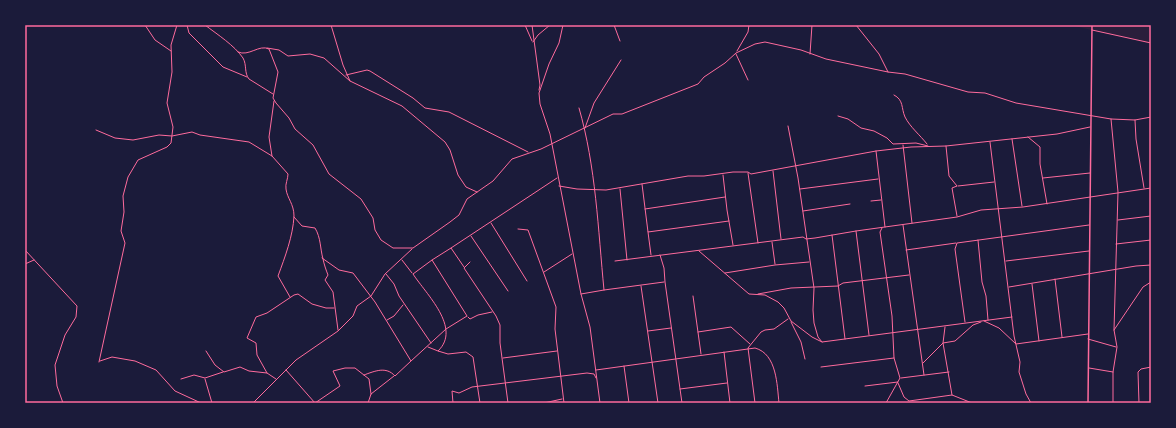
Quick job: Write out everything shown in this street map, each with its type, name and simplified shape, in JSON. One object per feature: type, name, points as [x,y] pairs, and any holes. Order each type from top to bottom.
[{"type":"street","points":[[145,25],[155,40],[172,52]]},
{"type":"street","points":[[177,25],[171,44],[172,72],[167,103],[174,127],[171,143],[167,147],[136,162],[128,177],[123,196],[124,212],[121,231],[125,243],[100,362],[112,357],[135,360],[156,370],[175,391],[201,403]]},
{"type":"street","points":[[187,25],[189,33],[223,67],[248,77],[274,94]]},
{"type":"street","points":[[205,25],[238,52],[244,61],[248,77]]},
{"type":"street","points":[[331,25],[350,81]]},
{"type":"street","points":[[525,25],[533,43]]},
{"type":"street","points":[[532,25],[533,43],[540,84],[540,104],[552,143],[559,186],[581,294],[590,327],[600,403]]},
{"type":"street","points":[[533,43],[538,35],[550,25]]},
{"type":"street","points":[[539,93],[549,64],[559,43],[564,25]]},
{"type":"street","points":[[614,25],[620,41]]},
{"type":"street","points":[[736,53],[748,32],[749,25]]},
{"type":"street","points":[[810,54],[812,25]]},
{"type":"street","points":[[856,25],[879,54],[888,72]]},
{"type":"street","points":[[1088,403],[1088,275],[1092,127],[1092,25]]},
{"type":"street","points":[[1092,30],[1151,43]]},
{"type":"street","points":[[253,403],[296,360],[338,331],[353,316],[357,306],[371,296],[385,274],[413,248],[459,215],[468,199],[493,180],[512,159],[541,149],[613,114],[622,114],[698,84],[704,77],[725,63],[736,53],[755,44],[766,42],[801,50],[810,54],[912,76],[968,92],[985,93],[1016,103],[1111,119],[1135,120],[1151,117]]},
{"type":"street","points":[[238,52],[244,54],[261,48],[267,48],[279,50],[288,56],[315,54],[324,58],[350,81],[402,106],[419,122],[439,136],[450,150],[458,175],[466,187],[477,193]]},
{"type":"street","points":[[267,48],[278,72],[269,137],[272,156]]},
{"type":"street","points":[[736,53],[748,80]]},
{"type":"street","points":[[585,128],[594,103],[621,60]]},
{"type":"street","points":[[345,76],[348,74],[370,71],[413,98],[425,108],[449,112],[529,152]]},
{"type":"street","points":[[894,95],[901,100],[905,117],[929,147]]},
{"type":"street","points":[[274,100],[289,118],[295,129],[313,145],[329,174],[361,200],[373,218],[375,230],[381,240],[393,248],[413,248]]},
{"type":"street","points":[[579,108],[585,128],[594,190],[604,271],[604,290]]},
{"type":"street","points":[[838,116],[848,119],[861,128],[874,131],[887,138],[893,144],[916,143],[927,145]]},
{"type":"street","points":[[1111,119],[1118,192],[1114,330],[1116,347],[1113,372],[1113,403]]},
{"type":"street","points":[[1135,120],[1136,138],[1144,189]]},
{"type":"street","points":[[788,126],[796,166],[814,288],[813,318],[816,331],[822,342]]},
{"type":"street","points":[[559,186],[594,190],[620,188],[688,176],[695,177],[733,172],[748,172],[751,174],[876,151],[946,146],[1057,134],[1092,127]]},
{"type":"street","points":[[96,130],[115,138],[133,140],[159,134],[172,136],[192,132],[200,135],[250,142],[272,156],[288,174],[286,188],[292,202],[294,216],[286,257],[278,276],[290,297]]},
{"type":"street","points":[[1028,136],[1040,147],[1047,204]]},
{"type":"street","points":[[1012,138],[1023,207]]},
{"type":"street","points":[[990,141],[1012,317],[1020,362],[1019,372],[1026,394],[1031,403]]},
{"type":"street","points":[[903,144],[912,224]]},
{"type":"street","points":[[946,146],[949,176],[958,186]]},
{"type":"street","points":[[876,151],[885,227]]},
{"type":"street","points":[[773,170],[781,240]]},
{"type":"street","points":[[748,172],[758,243]]},
{"type":"street","points":[[1043,178],[1090,172]]},
{"type":"street","points":[[723,174],[725,197],[734,246]]},
{"type":"street","points":[[412,274],[558,178]]},
{"type":"street","points":[[799,189],[879,179]]},
{"type":"street","points":[[957,217],[952,188],[995,182]]},
{"type":"street","points":[[642,184],[651,255]]},
{"type":"street","points":[[620,188],[628,260]]},
{"type":"street","points":[[615,261],[651,255],[698,251],[803,237],[806,239],[957,217],[972,211],[1047,204],[1151,188]]},
{"type":"street","points":[[645,209],[725,197]]},
{"type":"street","points":[[871,201],[882,200]]},
{"type":"street","points":[[803,211],[850,204]]},
{"type":"street","points":[[294,216],[299,224],[316,229],[323,251],[322,258],[328,275],[325,280],[333,292],[338,331]]},
{"type":"street","points":[[1118,220],[1151,216]]},
{"type":"street","points":[[648,232],[729,221]]},
{"type":"street","points":[[491,222],[527,281]]},
{"type":"street","points":[[903,225],[924,375]]},
{"type":"street","points":[[906,250],[1089,225]]},
{"type":"street","points":[[885,227],[880,229],[880,232],[893,333],[894,358],[900,378],[886,403]]},
{"type":"street","points":[[518,229],[528,230],[556,307],[555,329],[564,403]]},
{"type":"street","points":[[856,231],[869,336]]},
{"type":"street","points":[[832,235],[845,339]]},
{"type":"street","points":[[471,236],[508,291]]},
{"type":"street","points":[[978,240],[982,282],[986,296],[988,320]]},
{"type":"street","points":[[1116,244],[1151,240]]},
{"type":"street","points":[[772,241],[775,265]]},
{"type":"street","points":[[957,243],[955,249],[965,322]]},
{"type":"street","points":[[451,248],[500,325],[502,358],[508,403]]},
{"type":"street","points":[[25,250],[75,302],[78,310],[76,317],[65,335],[55,365],[57,386],[63,403]]},
{"type":"street","points":[[698,251],[749,294],[765,295],[778,302],[784,308],[801,342],[805,359]]},
{"type":"street","points":[[1005,261],[1089,251]]},
{"type":"street","points":[[544,272],[573,254]]},
{"type":"street","points":[[660,255],[664,268],[682,403]]},
{"type":"street","points":[[322,258],[339,270],[353,273],[371,296],[412,361]]},
{"type":"street","points":[[401,259],[440,312],[446,329],[446,342],[438,351]]},
{"type":"street","points":[[25,264],[35,260]]},
{"type":"street","points":[[432,260],[470,319],[478,315],[493,312]]},
{"type":"street","points":[[464,268],[470,262]]},
{"type":"street","points":[[724,273],[775,265],[810,262]]},
{"type":"street","points":[[1009,287],[1115,271],[1136,266],[1151,266]]},
{"type":"street","points":[[385,274],[394,284],[404,304],[431,343]]},
{"type":"street","points":[[756,295],[791,288],[838,286],[843,283],[862,282],[886,277],[909,275]]},
{"type":"street","points":[[1055,279],[1062,338]]},
{"type":"street","points":[[581,294],[665,282]]},
{"type":"street","points":[[1114,330],[1143,287],[1151,282]]},
{"type":"street","points":[[1032,283],[1039,341]]},
{"type":"street","points":[[641,286],[658,403]]},
{"type":"street","points":[[267,373],[256,355],[256,343],[247,338],[256,317],[267,313],[290,297],[298,294],[312,304],[326,308],[334,308]]},
{"type":"street","points":[[693,296],[701,355]]},
{"type":"street","points":[[387,320],[394,316],[404,304]]},
{"type":"street","points":[[371,394],[395,376],[446,329],[468,316]]},
{"type":"street","points":[[791,321],[812,337],[822,342],[1012,317]]},
{"type":"street","points":[[755,403],[748,348],[761,332],[774,329],[789,318]]},
{"type":"street","points":[[923,363],[943,343],[955,341],[973,325],[983,321],[995,325],[1016,344],[1088,334]]},
{"type":"street","points":[[945,326],[943,343],[952,395]]},
{"type":"street","points":[[648,331],[672,327]]},
{"type":"street","points":[[698,332],[731,327],[750,345]]},
{"type":"street","points":[[1088,339],[1116,347]]},
{"type":"street","points":[[427,347],[448,354],[466,352],[470,354],[475,361],[480,403]]},
{"type":"street","points":[[595,370],[748,348],[759,349],[773,366],[779,403]]},
{"type":"street","points":[[206,351],[215,365],[224,372]]},
{"type":"street","points":[[502,358],[557,351]]},
{"type":"street","points":[[724,352],[730,403]]},
{"type":"street","points":[[821,366],[894,358]]},
{"type":"street","points":[[624,365],[629,403]]},
{"type":"street","points":[[181,379],[194,375],[205,378],[240,367],[249,371],[267,373],[277,379]]},
{"type":"street","points":[[286,370],[315,403],[340,386],[333,371],[345,368],[355,368],[369,379],[371,394],[368,403]]},
{"type":"street","points":[[1088,368],[1113,372]]},
{"type":"street","points":[[1139,403],[1138,372],[1141,369],[1151,368]]},
{"type":"street","points":[[364,375],[383,370],[388,371],[395,376]]},
{"type":"street","points":[[900,378],[949,372]]},
{"type":"street","points":[[453,403],[452,391],[460,393],[463,390],[478,387],[587,373],[594,374],[597,380]]},
{"type":"street","points":[[205,378],[212,403]]},
{"type":"street","points":[[898,382],[904,397],[909,401],[952,395],[972,403]]},
{"type":"street","points":[[865,386],[898,382]]},
{"type":"street","points":[[680,389],[727,383]]},
{"type":"street","points":[[544,403],[563,399]]},
{"type":"shaded area","points":[[1070,25],[1151,25],[1151,44]]}]
